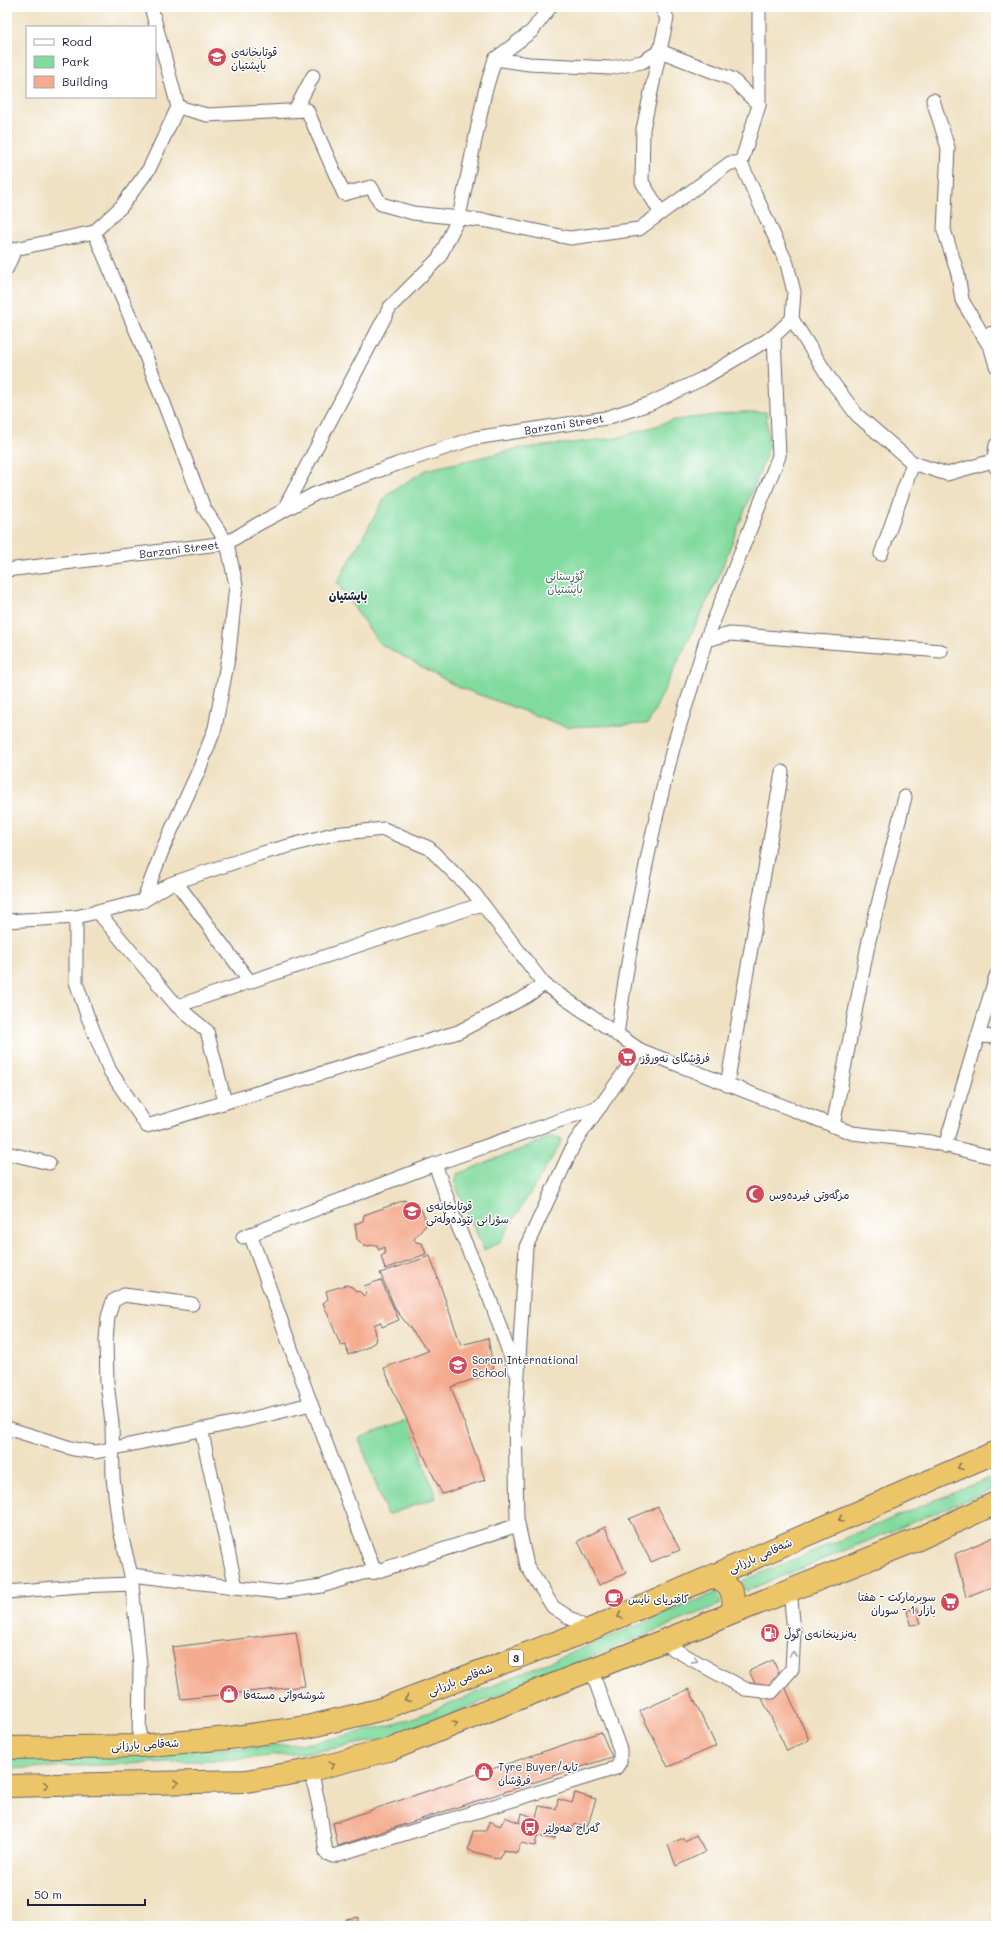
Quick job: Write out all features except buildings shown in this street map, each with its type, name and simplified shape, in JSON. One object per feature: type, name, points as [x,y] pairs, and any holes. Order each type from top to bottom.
[{"type":"highway","name":"شەقامی بارزانی","points":[[7,1748],[139,1746],[229,1738],[307,1727],[379,1710],[589,1630],[996,1452]]},
{"type":"highway","points":[[7,1786],[246,1781],[311,1770],[392,1749],[914,1541],[996,1504]]},
{"type":"highway","points":[[712,1576],[721,1580],[728,1586],[733,1594],[734,1604],[732,1613]]},
{"type":"street","points":[[7,268],[15,249],[94,232],[121,207],[149,169],[178,107],[151,7]]},
{"type":"street","points":[[283,510],[390,307],[440,258],[459,218],[485,92],[495,59],[532,31],[550,7]]},
{"type":"street","points":[[660,213],[642,182],[644,129],[667,18],[661,7]]},
{"type":"street","points":[[759,7],[759,105],[740,163],[787,264],[794,292],[792,319],[830,379],[857,415],[912,462],[947,474],[996,463],[996,444]]},
{"type":"street","points":[[495,59],[529,64],[610,68],[642,62],[660,51]]},
{"type":"street","points":[[660,51],[732,80],[759,105]]},
{"type":"street","points":[[295,110],[313,76]]},
{"type":"street","points":[[933,100],[948,148],[944,230],[958,274],[962,300],[991,349],[996,366]]},
{"type":"street","points":[[178,107],[207,115],[308,110],[344,194],[372,187],[381,204],[413,212],[488,220],[570,238],[639,229],[730,163],[740,163]]},
{"type":"street","points":[[94,232],[136,333],[204,508],[227,543],[236,585],[229,653],[215,728],[199,770],[164,846],[143,901]]},
{"type":"street","name":"Barzani Street","points":[[7,570],[227,543],[283,510],[330,488],[475,438],[606,418],[649,404],[702,379],[774,336],[792,319]]},
{"type":"street","points":[[983,336],[996,332]]},
{"type":"street","points":[[617,1035],[628,959],[648,855],[675,741],[706,640],[779,456],[774,336]]},
{"type":"street","points":[[881,554],[912,462]]},
{"type":"street","points":[[706,640],[730,634],[941,651]]},
{"type":"street","points":[[727,1085],[782,772]]},
{"type":"street","points":[[833,1126],[869,940],[905,797]]},
{"type":"street","points":[[8,925],[76,917],[143,901],[176,882],[259,854],[334,834],[384,829],[429,848],[482,904],[544,984],[640,1050],[852,1133],[945,1146],[996,1158]]},
{"type":"street","points":[[176,882],[250,982]]},
{"type":"street","points":[[177,1006],[482,904]]},
{"type":"street","points":[[97,911],[177,1006],[207,1031],[225,1102]]},
{"type":"street","points":[[76,917],[76,982],[87,1015],[110,1071],[147,1126],[458,1032],[527,996],[544,984]]},
{"type":"street","points":[[945,1146],[996,976]]},
{"type":"street","points":[[978,1036],[996,1037]]},
{"type":"street","points":[[589,1630],[553,1607],[527,1566],[518,1525],[515,1422],[526,1247],[574,1142],[640,1050]]},
{"type":"street","points":[[375,1572],[246,1236],[435,1164],[600,1106]]},
{"type":"street","points":[[7,1153],[49,1163]]},
{"type":"street","points":[[435,1164],[453,1215],[490,1299],[518,1378]]},
{"type":"street","points":[[139,1746],[140,1664],[132,1580],[119,1526],[113,1478],[112,1423],[107,1383],[106,1340],[108,1317],[114,1301],[124,1295],[192,1304]]},
{"type":"street","points":[[7,1428],[74,1449],[96,1452],[311,1404]]},
{"type":"street","points":[[201,1429],[236,1587]]},
{"type":"street","points":[[7,1592],[132,1580],[236,1587],[278,1592],[322,1586],[362,1573],[375,1572],[518,1525]]},
{"type":"street","points":[[661,1642],[745,1689],[772,1692],[792,1668],[794,1632],[790,1590]]},
{"type":"street","points":[[311,1770],[319,1806],[326,1853],[333,1856],[616,1768],[620,1762],[620,1750],[591,1669]]},
{"type":"green space","name":"گۆڕستانی باپشتیان","points":[[741,412],[766,412],[769,448],[718,578],[648,724],[567,727],[458,687],[379,643],[337,583],[387,494],[426,470],[516,449],[617,438],[674,420]]},
{"type":"green space","points":[[554,1136],[562,1139],[558,1148],[500,1242],[484,1250],[455,1185],[457,1174]]},
{"type":"green space","points":[[409,1420],[436,1498],[387,1515],[359,1438]]},
{"type":"green space","points":[[996,1475],[996,1488],[746,1591],[742,1581]]},
{"type":"green space","points":[[717,1592],[721,1604],[396,1737],[313,1752],[241,1759],[7,1769],[7,1756],[242,1748],[311,1743],[395,1724],[432,1711]]},
{"type":"place","name":"قوتابخانەی باپشتیان","points":[[217,57]]},
{"type":"place","name":"فرۆشگای نەورۆز","points":[[627,1057]]},
{"type":"place","name":"مزگەوتی فیردەوس","points":[[755,1194]]},
{"type":"place","name":"قوتابخانەی سۆرانی نێودەوڵەتی","points":[[412,1211]]},
{"type":"place","name":"Soran International School","points":[[458,1365]]},
{"type":"place","name":"کافتریای نایس","points":[[614,1598]]},
{"type":"place","name":"سوبرماركت - هفتا بازار 1 - سوران","points":[[950,1602]]},
{"type":"place","name":"بەنزینخانەی گوڵ","points":[[770,1633]]},
{"type":"place","name":"شوشەواتی مستەفا","points":[[229,1694]]},
{"type":"place","name":"Tyre Buyer/تایە فرۆشان","points":[[484,1772]]},
{"type":"place","name":"گەراج هەولێر","points":[[530,1827]]},
{"type":"district","name":"باپشتیان","points":[[348,595]]}]
